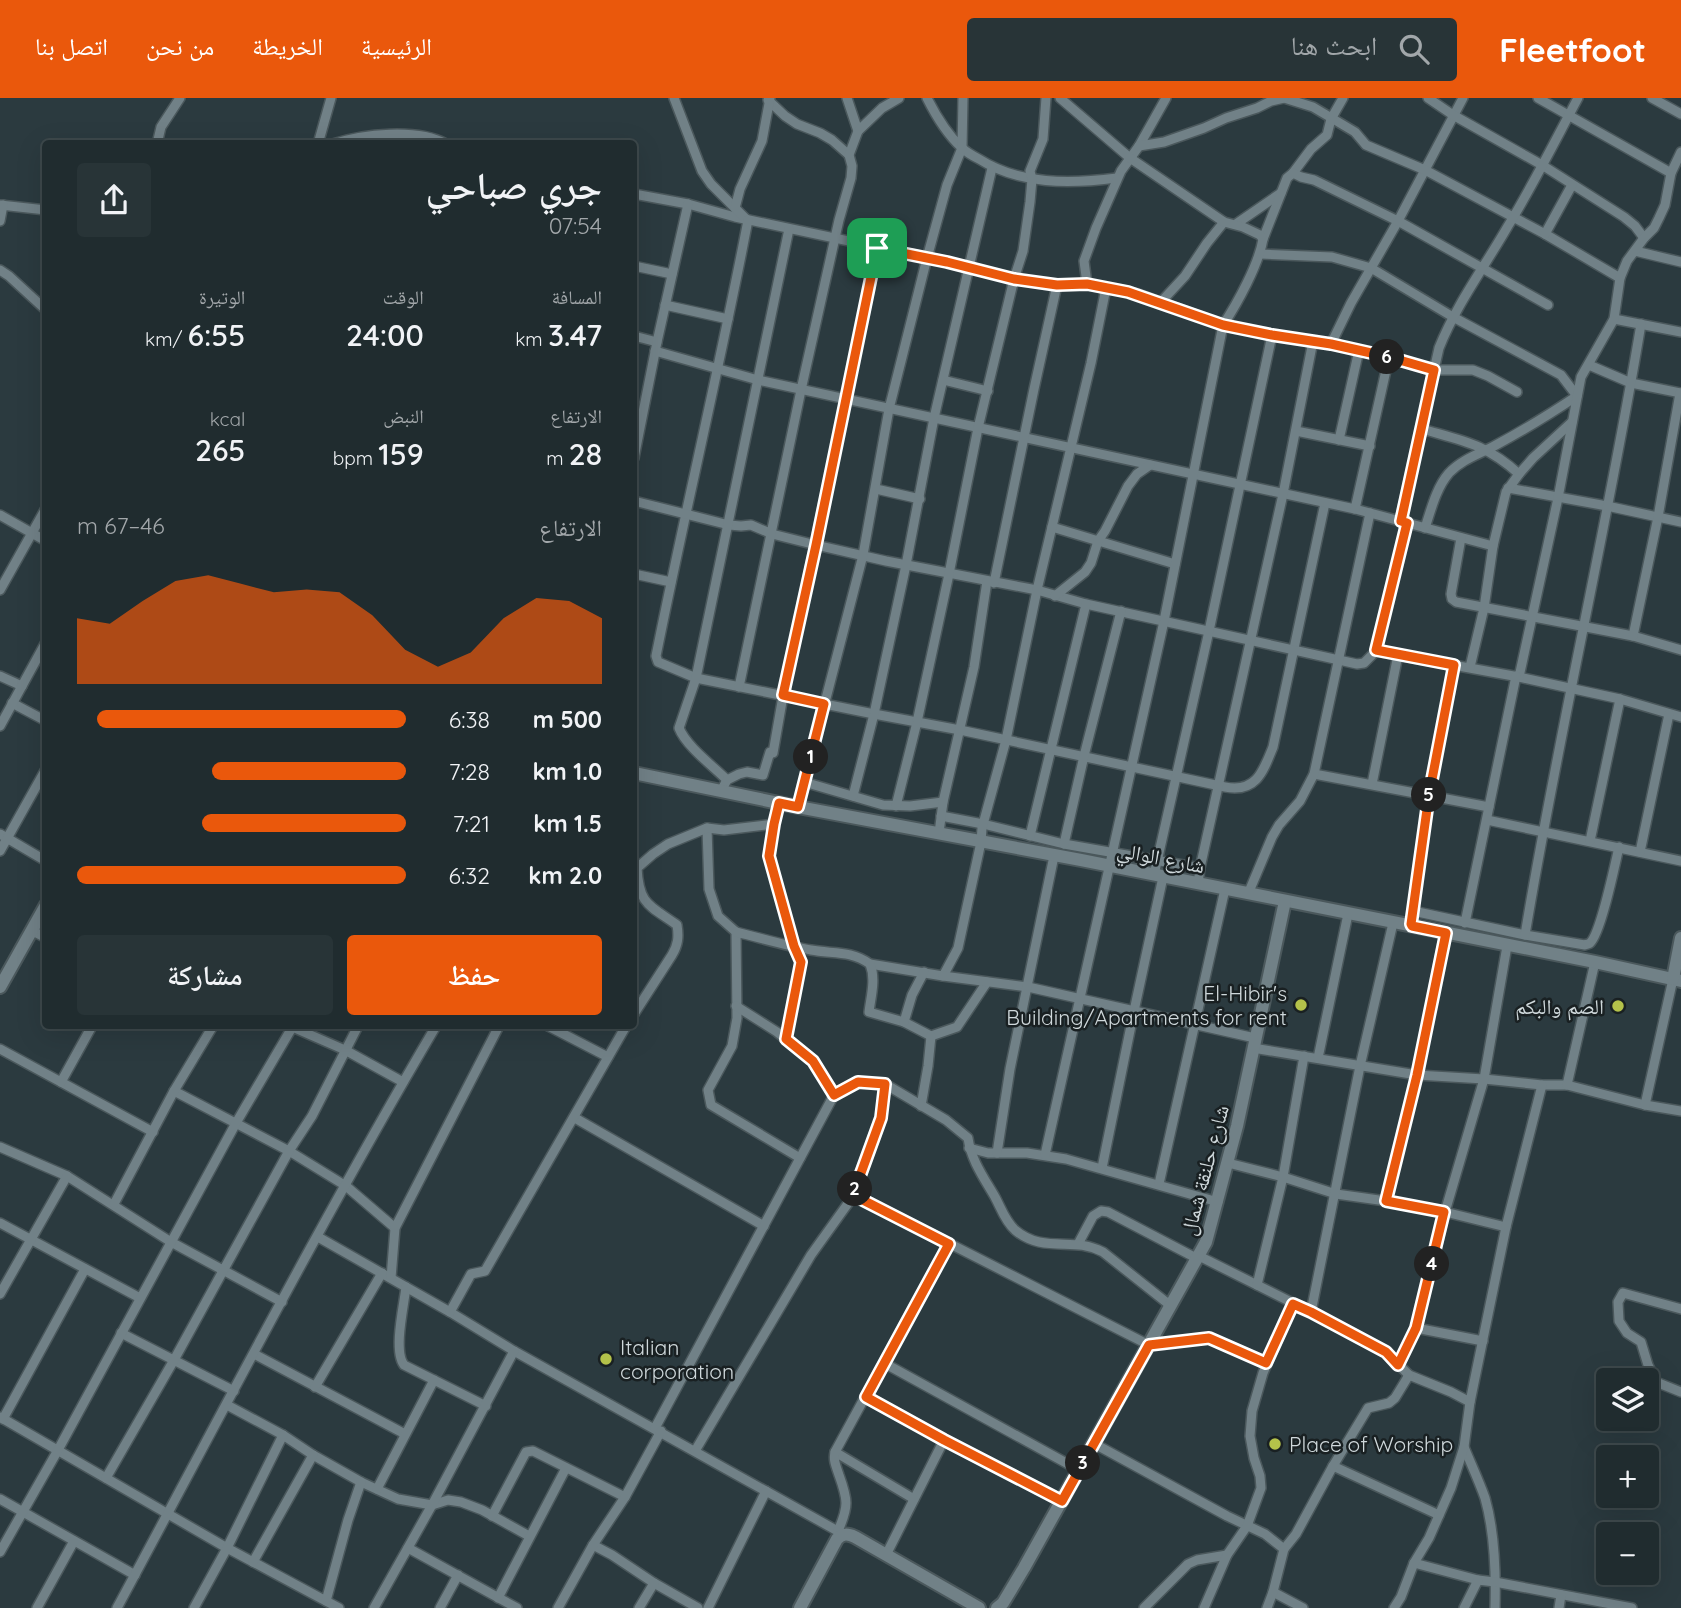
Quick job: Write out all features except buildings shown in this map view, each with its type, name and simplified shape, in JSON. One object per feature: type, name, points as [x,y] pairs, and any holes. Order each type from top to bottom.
[{"type":"main road","name":"شارع الوالي","points":[[637,773],[724,785],[779,803],[939,833],[982,833],[1054,856],[1392,923],[1412,919],[1446,933],[1677,980]]},
{"type":"main road","name":"شارع حلنقة شمال","points":[[997,1608],[1003,1603],[1062,1501],[1206,1242],[1237,1126],[1285,901]]},
{"type":"main road","points":[[1,981],[42,912]]},
{"type":"main road","points":[[1677,980],[1681,938]]},
{"type":"main road","points":[[800,1608],[841,1533],[855,1537],[979,1608]]},
{"type":"street","points":[[158,140],[162,127],[180,98]]},
{"type":"street","points":[[318,140],[331,98]]},
{"type":"street","points":[[674,98],[702,171],[711,184],[748,220]]},
{"type":"street","points":[[847,98],[858,131]]},
{"type":"street","points":[[739,687],[801,390],[852,172],[849,155],[858,131],[882,108],[899,98]]},
{"type":"street","points":[[927,98],[943,127],[962,149],[992,168],[1032,179],[1069,183],[1117,178]]},
{"type":"street","points":[[798,807],[863,555],[889,409],[947,185],[962,149],[963,98]]},
{"type":"street","points":[[897,806],[978,428],[1023,251],[1032,179],[1030,171],[1040,149],[1046,98]]},
{"type":"street","points":[[1060,98],[1130,158],[1224,222],[1236,224],[1263,239]]},
{"type":"street","points":[[1087,284],[1084,268],[1086,253],[1117,178],[1166,98]]},
{"type":"street","points":[[1139,146],[1164,142],[1284,98],[1313,107],[1355,132],[1366,145],[1424,170],[1545,234],[1620,278]]},
{"type":"street","points":[[1045,1155],[1164,621],[1223,325],[1261,254],[1263,239],[1287,178],[1326,135],[1331,119],[1343,98]]},
{"type":"street","points":[[1428,98],[1453,116],[1542,165],[1624,217],[1644,238]]},
{"type":"street","points":[[1331,344],[1463,98]]},
{"type":"street","points":[[1538,98],[1671,173]]},
{"type":"street","points":[[637,502],[729,524],[751,525],[772,534],[816,545],[1037,590],[1086,604],[1338,661],[1364,663],[1376,650],[1439,348],[1453,317],[1513,218],[1578,98]]},
{"type":"street","points":[[1652,98],[1681,114]]},
{"type":"street","points":[[735,208],[740,189],[762,141],[769,99]]},
{"type":"street","points":[[769,99],[797,124],[820,132],[849,155]]},
{"type":"street","points":[[354,140],[379,135],[411,139]]},
{"type":"street","points":[[1465,923],[1558,498],[1581,377],[1614,319],[1620,278],[1628,261],[1654,228],[1665,205],[1671,173],[1681,152]]},
{"type":"street","points":[[853,796],[874,714],[920,499],[934,418],[992,168]]},
{"type":"street","points":[[1293,173],[1314,180],[1398,221],[1548,305]]},
{"type":"street","points":[[1545,234],[1572,184]]},
{"type":"street","points":[[1236,224],[1281,193]]},
{"type":"street","points":[[637,195],[1014,279],[1057,285],[1087,284],[1128,292],[1223,325],[1331,344],[1434,370],[1473,370],[1517,392]]},
{"type":"street","points":[[637,443],[688,204]]},
{"type":"street","points":[[0,221],[1,205],[42,210]]},
{"type":"street","points":[[748,220],[671,582],[656,659],[659,662],[696,678],[960,730],[1232,788],[1244,787],[1254,782],[1263,772],[1276,736],[1325,503]]},
{"type":"street","points":[[1160,303],[1185,276],[1224,222]]},
{"type":"street","points":[[789,229],[696,678],[680,724],[680,732],[724,785],[747,772],[763,775],[770,752],[773,753],[877,248]]},
{"type":"street","points":[[1635,251],[1681,262]]},
{"type":"street","points":[[1261,254],[1332,257],[1371,268],[1453,317],[1561,375],[1577,396]]},
{"type":"street","points":[[637,267],[672,274]]},
{"type":"street","points":[[0,270],[42,305]]},
{"type":"street","points":[[939,833],[943,802],[1057,285]]},
{"type":"street","points":[[943,976],[958,948],[1106,288]]},
{"type":"street","points":[[665,305],[728,319]]},
{"type":"street","points":[[1614,319],[1681,332]]},
{"type":"street","points":[[1525,934],[1641,324]]},
{"type":"street","points":[[1102,1168],[1134,1011],[1158,876],[1157,860],[1272,335]]},
{"type":"street","points":[[637,337],[718,369],[758,380],[1355,509],[1493,546]]},
{"type":"street","points":[[1198,884],[1283,494],[1313,341]]},
{"type":"street","points":[[1339,440],[1359,350]]},
{"type":"street","points":[[1355,509],[1389,357]]},
{"type":"street","points":[[1589,365],[1631,383],[1681,393],[1633,636]]},
{"type":"street","points":[[943,380],[988,391]]},
{"type":"street","points":[[1425,528],[1439,487],[1449,473],[1464,460],[1538,422],[1577,396]]},
{"type":"street","points":[[1471,667],[1484,608],[1493,546],[1508,488],[1533,458],[1572,422]]},
{"type":"street","points":[[1422,429],[1473,443],[1497,455],[1519,474]]},
{"type":"street","points":[[1296,431],[1370,446]]},
{"type":"street","points":[[1055,596],[1085,572],[1098,541],[1132,480],[1150,465]]},
{"type":"street","points":[[1508,488],[1681,522]]},
{"type":"street","points":[[876,489],[920,499]]},
{"type":"street","points":[[1248,894],[1272,837],[1300,801],[1314,774],[1370,513]]},
{"type":"street","points":[[0,515],[42,539]]},
{"type":"street","points":[[0,590],[42,515]]},
{"type":"street","points":[[1052,527],[1175,564]]},
{"type":"street","points":[[1461,538],[1451,594],[1456,602],[1633,636],[1681,650]]},
{"type":"street","points":[[637,575],[671,582]]},
{"type":"street","points":[[1030,836],[1086,604]]},
{"type":"street","points":[[1064,844],[1121,611]]},
{"type":"street","points":[[0,726],[42,650]]},
{"type":"street","points":[[1376,650],[1570,688],[1681,717]]},
{"type":"street","points":[[1372,784],[1398,655]]},
{"type":"street","points":[[1454,665],[1429,795],[1412,919],[1465,923],[1585,945],[1591,942],[1596,932],[1619,847]]},
{"type":"street","points":[[0,676],[22,687]]},
{"type":"street","points":[[1590,841],[1620,699]]},
{"type":"street","points":[[12,703],[42,719]]},
{"type":"street","points":[[1640,852],[1670,714]]},
{"type":"street","points":[[1314,774],[1489,807]]},
{"type":"street","points":[[804,782],[883,805],[943,802]]},
{"type":"street","points":[[0,851],[4,836],[42,783]]},
{"type":"street","points":[[779,803],[769,856],[801,962],[786,1039]]},
{"type":"street","points":[[941,816],[982,833],[1030,836],[1200,868]]},
{"type":"street","points":[[1487,820],[1681,861]]},
{"type":"street","points":[[637,867],[668,844],[708,828],[724,830],[774,824]]},
{"type":"street","points":[[708,828],[709,889],[718,916],[736,932],[813,951],[835,951],[870,964],[1028,987],[1195,1024],[1254,1043],[1318,1059],[1417,1075],[1567,1085],[1645,1105],[1681,1111]]},
{"type":"street","points":[[4,836],[42,858]]},
{"type":"street","points":[[997,1153],[1010,1069],[1054,856]]},
{"type":"street","points":[[637,881],[645,901],[677,925],[679,936],[672,956],[637,1008]]},
{"type":"street","points":[[1159,1184],[1224,889]]},
{"type":"street","points":[[1318,1059],[1348,914]]},
{"type":"street","points":[[1311,1312],[1360,1066],[1392,923]]},
{"type":"street","points":[[31,930],[42,936]]},
{"type":"street","points":[[736,932],[736,1030],[732,1046],[708,1090],[711,1105],[800,1158]]},
{"type":"street","points":[[1386,1201],[1417,1075],[1446,933]]},
{"type":"street","points":[[1398,1365],[1416,1328],[1444,1212],[1484,1079],[1507,946]]},
{"type":"street","points":[[1567,1085],[1595,962]]},
{"type":"street","points":[[870,964],[873,981],[869,1012],[904,1022],[931,1036],[957,1027],[987,982]]},
{"type":"street","points":[[904,1022],[912,995],[924,972]]},
{"type":"street","points":[[1645,1105],[1677,980]]},
{"type":"street","points":[[736,1006],[786,1039],[813,1061],[834,1095]]},
{"type":"street","points":[[61,1082],[90,1029]]},
{"type":"street","points":[[114,1205],[174,1091],[211,1029]]},
{"type":"street","points":[[0,1552],[290,1029]]},
{"type":"street","points":[[299,1029],[404,1082]]},
{"type":"street","points":[[106,1478],[289,1151],[312,1116],[356,1029]]},
{"type":"street","points":[[121,1607],[135,1575],[282,1302],[434,1029]]},
{"type":"street","points":[[316,1387],[386,1276],[395,1228],[497,1029]]},
{"type":"street","points":[[554,1029],[608,1057]]},
{"type":"street","points":[[450,1312],[471,1274],[485,1272],[624,1029]]},
{"type":"street","points":[[921,1106],[931,1036]]},
{"type":"street","points":[[0,1049],[153,1132]]},
{"type":"street","points":[[1257,1285],[1283,1177],[1304,1056]]},
{"type":"street","points":[[558,1608],[593,1545],[625,1497],[834,1095],[858,1082],[885,1084],[946,1120],[968,1138],[969,1148],[979,1171],[1013,1228],[1025,1238],[1040,1242],[1078,1244],[1103,1252],[1171,1306]]},
{"type":"street","points":[[695,1451],[811,1255],[853,1195],[881,1118],[885,1084]]},
{"type":"street","points":[[1394,1608],[1451,1488],[1464,1447],[1470,1402],[1506,1227],[1542,1085]]},
{"type":"street","points":[[174,1091],[289,1151],[346,1186],[395,1228]]},
{"type":"street","points":[[575,1118],[764,1226]]},
{"type":"street","points":[[0,1147],[67,1176],[171,1241],[282,1302]]},
{"type":"street","points":[[969,1148],[988,1153],[1045,1155],[1102,1168],[1218,1202]]},
{"type":"street","points":[[1228,1163],[1336,1194],[1444,1212],[1506,1227]]},
{"type":"street","points":[[0,1294],[67,1176]]},
{"type":"street","points":[[853,1195],[1149,1345],[1209,1338],[1266,1363]]},
{"type":"street","points":[[1078,1244],[1093,1216],[1101,1211],[1108,1212],[1311,1312],[1386,1352],[1409,1375],[1470,1402]]},
{"type":"street","points":[[0,1223],[141,1298]]},
{"type":"street","points":[[318,1237],[841,1533],[847,1503],[834,1459],[835,1452],[949,1244]]},
{"type":"street","points":[[85,1269],[1,1418],[227,1548],[339,1608]]},
{"type":"street","points":[[406,1287],[400,1360],[404,1365],[485,1406]]},
{"type":"street","points":[[1681,1309],[1623,1293],[1618,1302],[1619,1321],[1627,1333],[1641,1342],[1656,1382],[1681,1392]]},
{"type":"street","points":[[1205,1608],[1227,1555],[1247,1526],[1261,1488],[1250,1436],[1252,1411],[1266,1363],[1293,1304]]},
{"type":"street","points":[[1416,1328],[1483,1341]]},
{"type":"street","points":[[121,1333],[234,1391]]},
{"type":"street","points":[[374,1608],[514,1350]]},
{"type":"street","points":[[254,1354],[405,1434]]},
{"type":"street","points":[[884,1363],[1079,1470]]},
{"type":"street","points":[[1267,1608],[1284,1549],[1296,1534],[1368,1408],[1389,1403],[1409,1375]]},
{"type":"street","points":[[377,1489],[434,1380]]},
{"type":"street","points":[[866,1397],[1062,1501]]},
{"type":"street","points":[[227,1405],[361,1482],[398,1499],[432,1505],[448,1500],[461,1502],[529,1536]]},
{"type":"street","points":[[194,1608],[227,1548],[282,1435]]},
{"type":"street","points":[[886,1555],[944,1440]]},
{"type":"street","points":[[1093,1443],[1265,1534],[1284,1549]]},
{"type":"street","points":[[1464,1447],[1485,1501],[1492,1531],[1495,1608]]},
{"type":"street","points":[[492,1516],[526,1452],[533,1451],[625,1497]]},
{"type":"street","points":[[835,1452],[914,1499]]},
{"type":"street","points":[[253,1562],[313,1455]]},
{"type":"street","points":[[1334,1466],[1439,1515]]},
{"type":"street","points":[[498,1598],[566,1468]]},
{"type":"street","points":[[326,1601],[361,1482]]},
{"type":"street","points":[[708,1608],[766,1490]]},
{"type":"street","points":[[0,1499],[135,1575]]},
{"type":"street","points":[[37,1608],[74,1541]]},
{"type":"street","points":[[593,1545],[698,1608]]},
{"type":"street","points":[[408,1548],[517,1608]]},
{"type":"street","points":[[1144,1608],[1188,1564],[1227,1555]]},
{"type":"street","points":[[1415,1563],[1478,1580],[1632,1608]]},
{"type":"street","points":[[440,1608],[458,1575]]},
{"type":"street","points":[[1464,1608],[1478,1580]]},
{"type":"street","points":[[639,1608],[654,1583]]},
{"type":"street","points":[[1273,1592],[1303,1608]]},
{"type":"street","points":[[1559,1608],[1561,1595]]},
{"type":"place","name":"El-Hibir's Building/Apartments for rent","points":[[1301,1005]]},
{"type":"place","name":"الصم والبكم","points":[[1618,1006]]},
{"type":"place","name":"Italian corporation","points":[[606,1359]]},
{"type":"place","name":"Place of Worship","points":[[1275,1444]]},
{"type":"route","points":[[877,248],[1014,279],[1057,285],[1087,284],[1138,294],[1223,325],[1331,344],[1434,370],[1401,521],[1407,523],[1376,650],[1454,665],[1429,795],[1411,924],[1446,933],[1417,1075],[1386,1201],[1444,1212],[1416,1328],[1398,1365],[1386,1352],[1293,1304],[1266,1363],[1209,1338],[1149,1345],[1062,1501],[866,1397],[949,1244],[853,1195],[881,1118],[885,1084],[858,1082],[834,1095],[813,1061],[786,1039],[801,962],[769,856],[779,803],[798,807],[824,704],[783,695],[877,248]]}]
